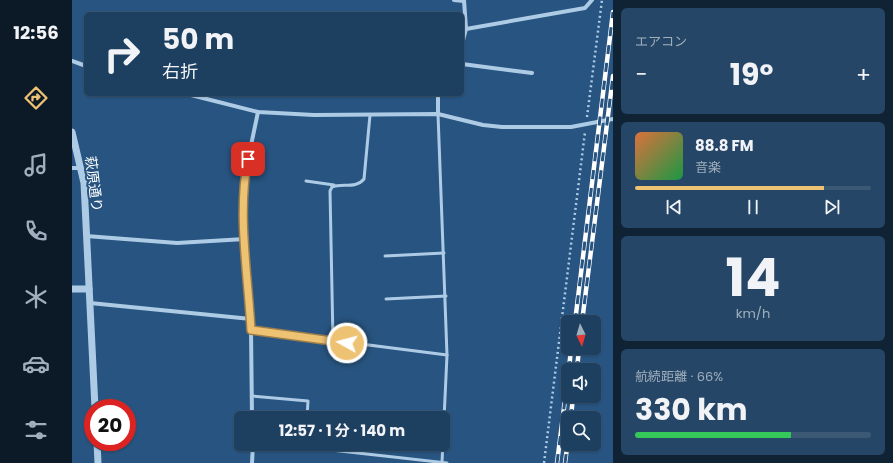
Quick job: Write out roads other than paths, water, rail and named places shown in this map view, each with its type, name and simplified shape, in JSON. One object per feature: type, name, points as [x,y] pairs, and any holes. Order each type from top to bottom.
[{"type":"street","points":[[454,0],[464,0],[466,29],[464,36]]},
{"type":"street","points":[[466,29],[585,8],[592,0]]},
{"type":"street","points":[[72,61],[84,65]]},
{"type":"street","points":[[464,64],[532,73]]},
{"type":"street","points":[[195,96],[258,112],[370,115],[438,114],[482,125],[502,127],[552,128],[586,125],[613,119]]},
{"type":"street","points":[[438,96],[438,114]]},
{"type":"street","points":[[252,411],[251,319],[243,207],[245,174],[258,112]]},
{"type":"street","name":"萩原通り","points":[[72,132],[84,183],[95,399]]},
{"type":"street","points":[[72,168],[81,168]]},
{"type":"street","points":[[86,236],[177,243],[245,239]]},
{"type":"street","points":[[72,289],[89,289]]},
{"type":"street","points":[[90,303],[251,319]]},
{"type":"street","points":[[97,451],[98,463]]},
{"type":"street","points":[[252,463],[253,451]]},
{"type":"lane","points":[[438,114],[446,296],[447,355],[442,462]]},
{"type":"lane","points":[[306,182],[336,185],[357,185],[364,179],[370,115]]},
{"type":"lane","points":[[333,341],[330,191],[332,187],[336,185]]},
{"type":"lane","points":[[385,256],[444,253]]},
{"type":"lane","points":[[386,298],[446,296]]},
{"type":"lane","points":[[251,330],[447,355]]},
{"type":"lane","points":[[252,396],[308,401],[307,411]]},
{"type":"lane","points":[[340,451],[447,463]]},
{"type":"railway","points":[[576,315],[613,12]]},
{"type":"railway","points":[[583,315],[613,76]]},
{"type":"railway","points":[[570,355],[570,363]]},
{"type":"railway","points":[[578,355],[578,363]]},
{"type":"railway","points":[[557,463],[565,403]]},
{"type":"railway","points":[[572,403],[572,411]]},
{"type":"railway","points":[[565,463],[567,451]]}]
